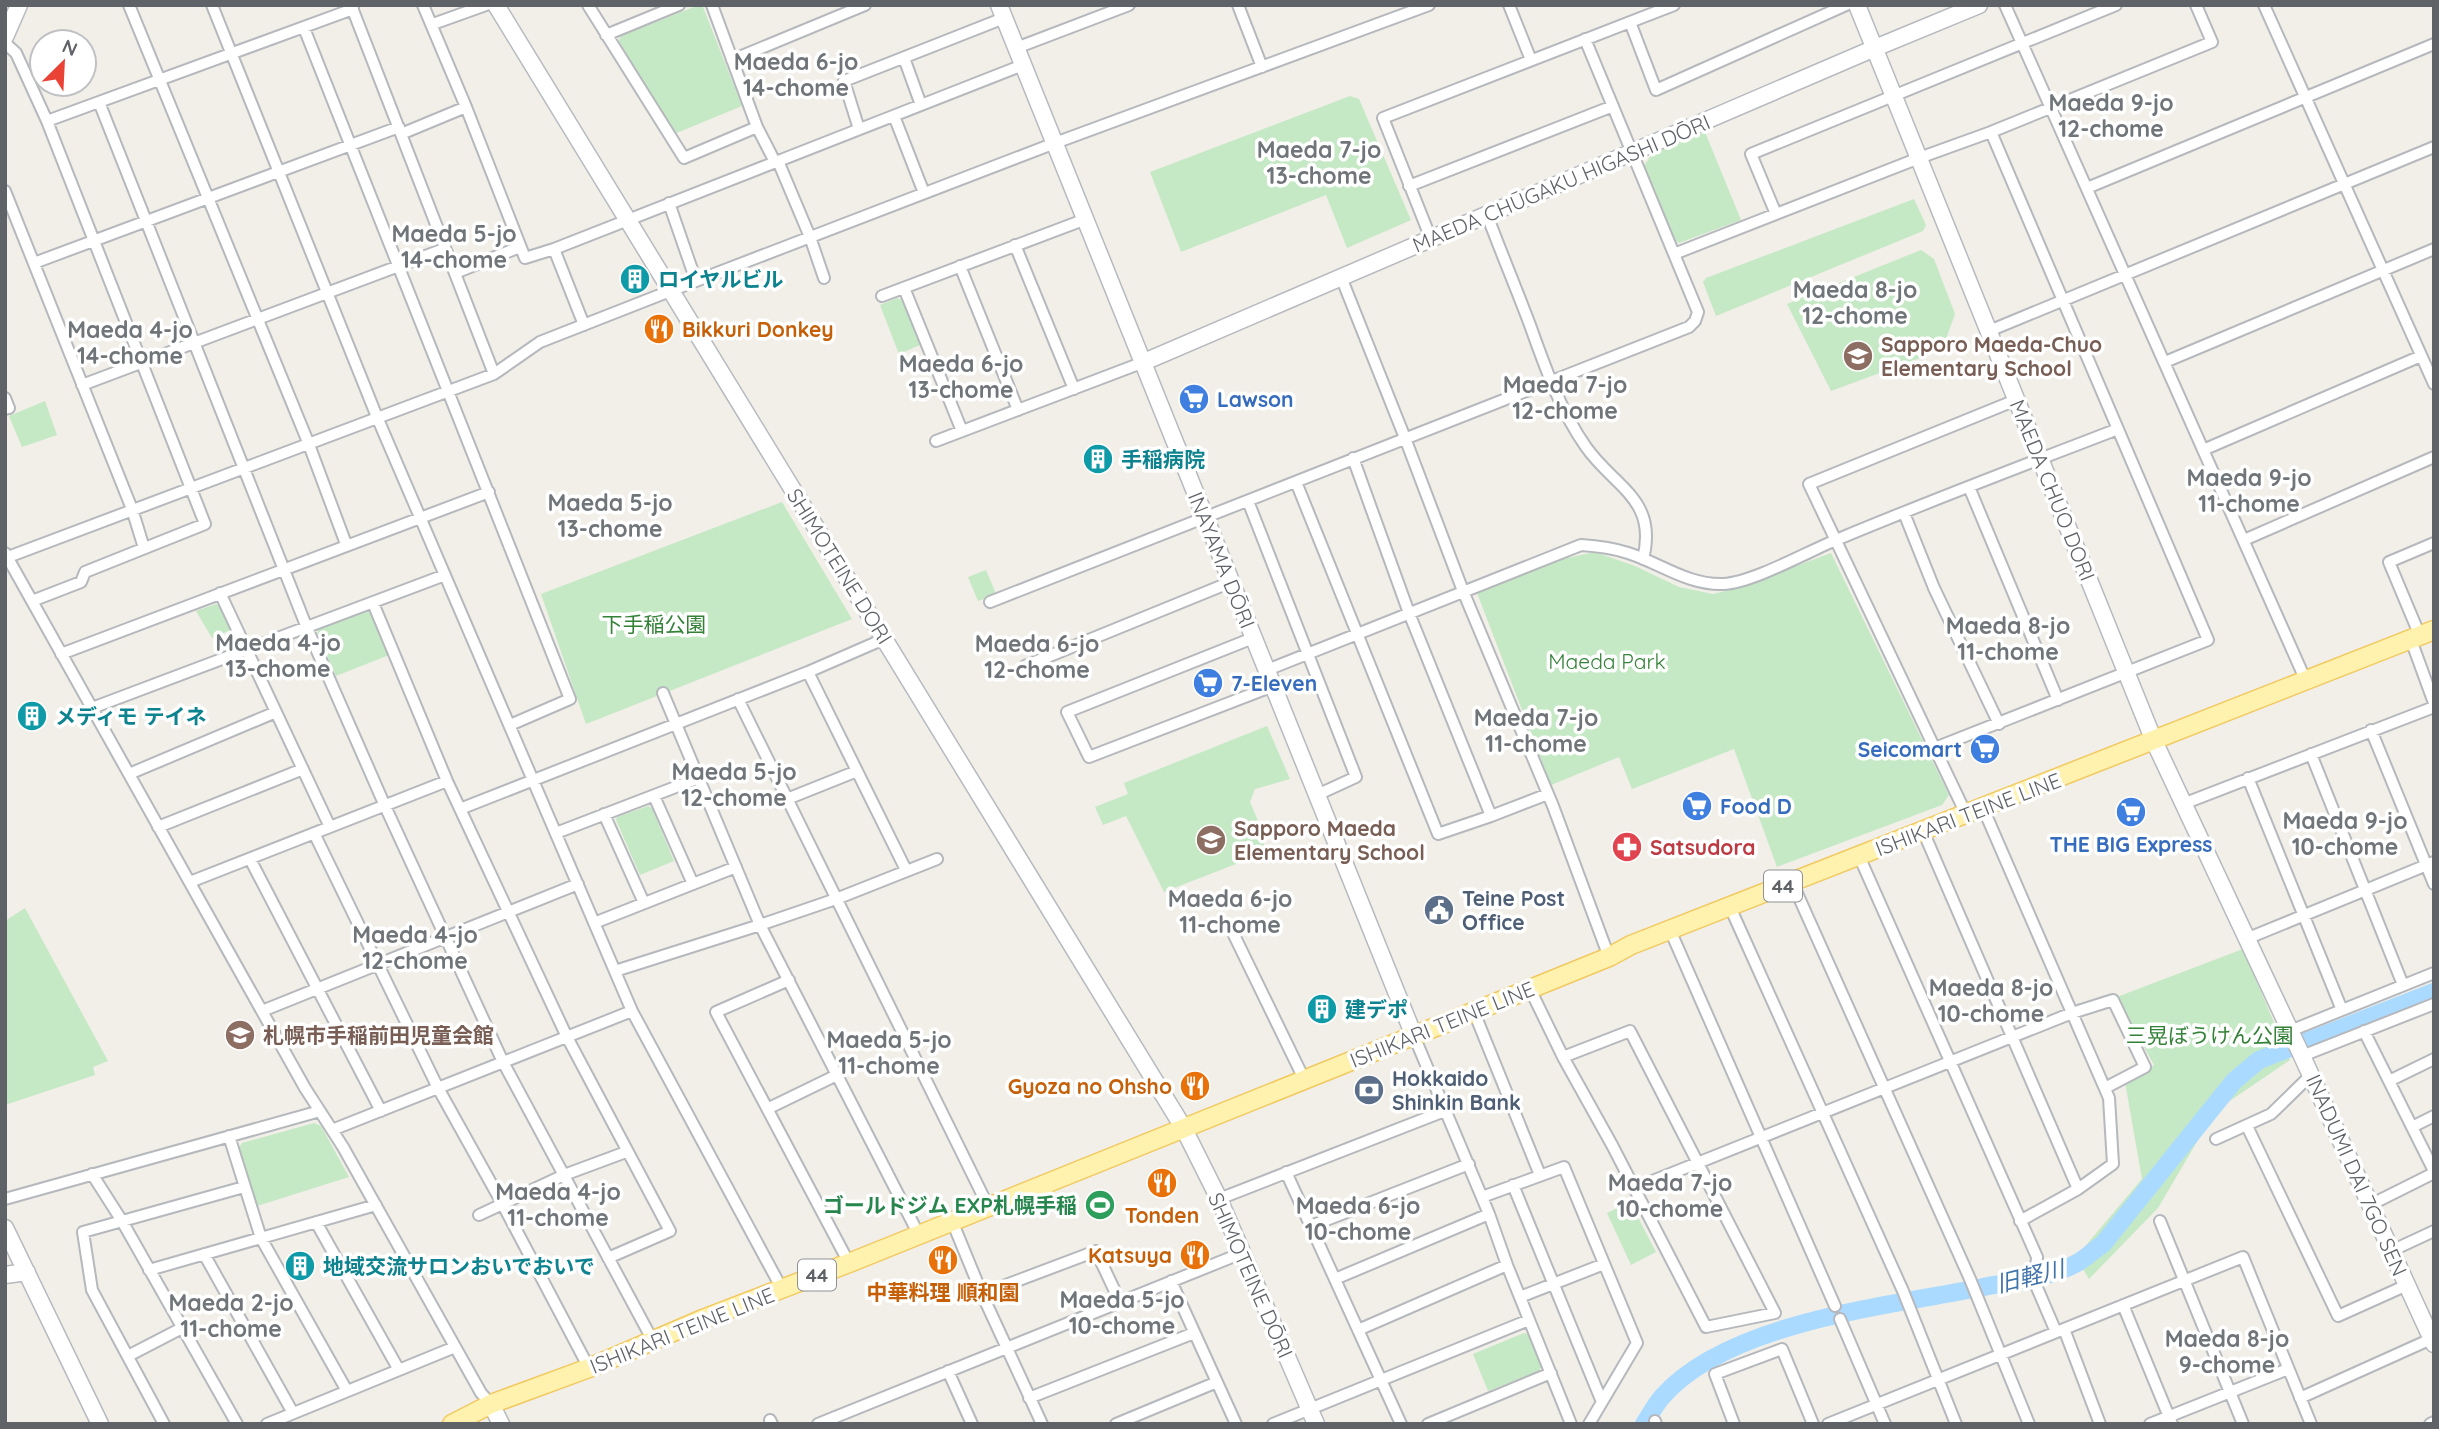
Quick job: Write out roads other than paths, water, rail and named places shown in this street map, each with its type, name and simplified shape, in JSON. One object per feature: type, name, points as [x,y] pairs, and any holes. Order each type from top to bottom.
[{"type":"main road","name":"ISHIKARI TEINE LINE","points":[[452,1424],[491,1404],[589,1368],[1474,1012],[1670,930],[2422,635]]},
{"type":"street","points":[[5,37],[19,5]]},
{"type":"street","points":[[129,5],[308,442],[346,544]]},
{"type":"street","points":[[212,5],[377,417],[632,1011],[782,1289]]},
{"type":"street","points":[[423,5],[433,24],[525,258],[1023,65]]},
{"type":"street","points":[[433,24],[486,5]]},
{"type":"street","name":"SHIMOTEINE DORI","points":[[496,5],[1184,1127]]},
{"type":"street","points":[[588,5],[684,158],[757,128]]},
{"type":"street","points":[[606,35],[679,5]]},
{"type":"street","points":[[712,5],[757,128],[777,161],[810,237],[824,278]]},
{"type":"street","points":[[732,60],[865,5]]},
{"type":"street","points":[[1016,48],[1129,5]]},
{"type":"street","points":[[1238,5],[1262,67]]},
{"type":"street","points":[[501,1424],[262,1011],[6,555],[494,374],[540,342],[1055,143],[1429,5]]},
{"type":"street","points":[[1509,5],[1531,60]]},
{"type":"street","points":[[1431,239],[1382,118],[1674,5]]},
{"type":"street","points":[[1630,22],[1656,90],[1846,5]]},
{"type":"street","name":"MAEDA CHUO DORI","points":[[1857,5],[2154,741]]},
{"type":"street","name":"MAEDA CHŪGAKU HIGASHI DŌRI","points":[[1144,362],[1979,5]]},
{"type":"street","points":[[2005,5],[2306,681]]},
{"type":"street","points":[[1776,214],[1751,154],[2116,5]]},
{"type":"street","points":[[1674,254],[1991,132],[2212,42],[2196,5]]},
{"type":"street","points":[[2264,5],[2434,384]]},
{"type":"street","points":[[47,121],[304,28],[352,7],[494,374]]},
{"type":"street","points":[[859,129],[844,81],[904,58],[1002,12]]},
{"type":"street","name":"INAYAMA DŌRI","points":[[1002,12],[1414,1035]]},
{"type":"street","points":[[304,28],[570,699],[510,725]]},
{"type":"street","points":[[990,602],[1689,327],[1698,312],[1585,40]]},
{"type":"street","points":[[5,43],[16,53],[47,121],[205,524],[85,572],[81,582],[32,601]]},
{"type":"street","points":[[2087,188],[2434,44]]},
{"type":"street","points":[[904,58],[921,105]]},
{"type":"street","points":[[99,102],[307,628],[384,806],[503,1062],[653,1340]]},
{"type":"street","points":[[1409,186],[1613,106]]},
{"type":"street","points":[[34,263],[351,145],[466,107]]},
{"type":"street","points":[[894,116],[924,193]]},
{"type":"street","points":[[1935,748],[2208,640],[1991,132]]},
{"type":"street","points":[[1989,331],[2434,147]]},
{"type":"street","points":[[5,191],[132,509],[144,548]]},
{"type":"street","points":[[669,204],[696,281]]},
{"type":"street","points":[[1487,215],[1550,380],[1573,428],[1587,450],[1634,498],[1644,517],[1646,546],[1643,559]]},
{"type":"street","points":[[882,296],[1086,219]]},
{"type":"street","points":[[1016,245],[1074,389]]},
{"type":"street","points":[[455,273],[520,247]]},
{"type":"street","points":[[554,249],[584,325]]},
{"type":"street","points":[[2165,362],[2434,249]]},
{"type":"street","points":[[82,385],[444,250]]},
{"type":"street","points":[[960,266],[1018,410]]},
{"type":"street","points":[[1341,277],[1463,592],[1548,794],[1609,957]]},
{"type":"street","points":[[904,288],[962,431]]},
{"type":"street","points":[[2203,450],[2421,356]]},
{"type":"street","points":[[936,441],[1144,362]]},
{"type":"street","points":[[5,398],[9,408],[5,410]]},
{"type":"street","points":[[2017,400],[1809,484],[1935,748],[1975,811],[2072,1013],[2109,1098],[2113,1164],[2078,1189],[2020,1221]]},
{"type":"street","points":[[1267,670],[1581,545],[1600,546],[1643,559],[1679,576],[1701,582],[1724,584],[1744,580],[2040,458],[2118,429]]},
{"type":"street","points":[[2244,540],[2434,457]]},
{"type":"street","points":[[1353,458],[1409,613],[1491,816]]},
{"type":"street","points":[[1296,482],[1438,834],[1548,794]]},
{"type":"street","points":[[1969,487],[2058,701]]},
{"type":"street","points":[[61,654],[489,492]]},
{"type":"street","points":[[1248,501],[1356,777],[1319,794]]},
{"type":"street","points":[[1904,513],[1934,588],[1998,724]]},
{"type":"street","points":[[2183,804],[2434,705],[2422,635],[2389,562],[2434,543]]},
{"type":"street","points":[[92,708],[445,575]]},
{"type":"street","points":[[1025,666],[1231,582]]},
{"type":"street","points":[[220,593],[330,827]]},
{"type":"street","points":[[373,603],[447,781],[508,913],[567,1037],[670,1230],[608,1258]]},
{"type":"street","points":[[1253,638],[1067,712],[1089,757],[1273,686]]},
{"type":"street","points":[[460,809],[808,672],[884,639]]},
{"type":"street","points":[[808,672],[906,870]]},
{"type":"street","points":[[663,693],[760,925],[839,1074],[919,1235]]},
{"type":"street","points":[[738,699],[988,1206]]},
{"type":"street","points":[[129,774],[276,712]]},
{"type":"street","points":[[2371,730],[2430,864],[2434,884]]},
{"type":"street","name":"INADUMI DAI 7GO SEN","points":[[2154,741],[2297,1044],[2432,1341]]},
{"type":"street","points":[[2311,754],[2403,985]]},
{"type":"street","points":[[158,827],[303,769]]},
{"type":"street","points":[[787,799],[857,771]]},
{"type":"street","points":[[556,833],[699,778]]},
{"type":"street","points":[[2248,778],[2342,1010]]},
{"type":"street","points":[[190,882],[447,781]]},
{"type":"street","points":[[654,796],[693,884]]},
{"type":"street","points":[[604,814],[645,903]]},
{"type":"street","points":[[1923,831],[2078,1189]]},
{"type":"street","points":[[314,833],[438,1088],[589,1368]]},
{"type":"street","points":[[1860,856],[2037,1258],[2035,1283],[2060,1331],[2100,1424]]},
{"type":"street","points":[[250,859],[381,1111]]},
{"type":"street","points":[[615,971],[836,899],[937,859]]},
{"type":"street","points":[[2246,939],[2430,864]]},
{"type":"street","points":[[594,923],[736,867]]},
{"type":"street","points":[[1792,882],[1970,1279],[2029,1424]]},
{"type":"street","points":[[262,1011],[578,884]]},
{"type":"street","points":[[1730,907],[1903,1291],[1955,1424]]},
{"type":"street","points":[[1670,930],[1835,1306]]},
{"type":"street","points":[[1234,935],[1304,1079]]},
{"type":"street","points":[[2297,1044],[2342,1010],[2434,973]]},
{"type":"street","points":[[789,980],[716,1012],[849,1263]]},
{"type":"street","points":[[1530,989],[1563,1057],[1635,1188],[1706,1327],[1775,1312],[1630,1031],[1563,1057]]},
{"type":"street","points":[[1635,1188],[2072,1013],[2113,1000],[2146,1067],[2105,1088]]},
{"type":"street","points":[[2297,1044],[2364,1031],[2434,1004]]},
{"type":"street","points":[[332,1130],[632,1011]]},
{"type":"street","points":[[1474,1012],[1540,1175]]},
{"type":"street","points":[[2364,1031],[2434,1172],[2370,1205]]},
{"type":"street","points":[[1414,1035],[1469,1164],[1571,1424]]},
{"type":"street","points":[[2389,1081],[2434,1059]]},
{"type":"street","points":[[769,1108],[839,1074]]},
{"type":"street","points":[[2216,1139],[2271,1114],[2311,1075]]},
{"type":"street","points":[[1219,1199],[1447,1110]]},
{"type":"street","points":[[5,1199],[320,1111]]},
{"type":"street","points":[[2412,1127],[2434,1116]]},
{"type":"street","points":[[2247,1126],[2339,1316],[2407,1285]]},
{"type":"street","name":"SHIMOTEINE DŌRI","points":[[1184,1127],[1219,1199],[1313,1416]]},
{"type":"street","points":[[229,1136],[261,1238],[347,1391]]},
{"type":"street","points":[[479,1215],[564,1175],[626,1152]]},
{"type":"street","points":[[1311,1226],[1469,1164]]},
{"type":"street","points":[[1482,1197],[1564,1167],[1637,1343],[1590,1424]]},
{"type":"street","points":[[1286,1172],[1401,1424]]},
{"type":"street","points":[[92,1174],[122,1221],[237,1424]]},
{"type":"street","points":[[1513,1185],[1602,1402]]},
{"type":"street","points":[[164,1424],[92,1290],[83,1232],[244,1187]]},
{"type":"street","points":[[149,1270],[376,1205]]},
{"type":"street","points":[[1335,1279],[1489,1214]]},
{"type":"street","points":[[952,1221],[982,1294],[1042,1424]]},
{"type":"street","points":[[2160,1221],[2243,1424]]},
{"type":"street","points":[[316,1222],[399,1370]]},
{"type":"street","points":[[5,1228],[100,1424]]},
{"type":"street","points":[[2391,1251],[2434,1231]]},
{"type":"street","points":[[982,1294],[1096,1251],[1119,1302]]},
{"type":"street","points":[[818,1424],[1242,1253]]},
{"type":"street","points":[[204,1254],[293,1413]]},
{"type":"street","points":[[1828,1424],[2243,1257],[2311,1424]]},
{"type":"street","points":[[1520,1297],[1604,1264]]},
{"type":"street","points":[[1358,1330],[1507,1265]]},
{"type":"street","points":[[5,1275],[27,1272]]},
{"type":"street","points":[[1171,1281],[1236,1424]]},
{"type":"street","points":[[2123,1305],[2170,1420]]},
{"type":"street","points":[[1840,1319],[1885,1424]]},
{"type":"street","points":[[1273,1424],[1313,1416],[1380,1379],[1529,1320]]},
{"type":"street","points":[[128,1356],[182,1328]]},
{"type":"street","points":[[1029,1398],[1194,1333]]},
{"type":"street","points":[[2300,1398],[2432,1341]]},
{"type":"street","points":[[267,1424],[455,1347]]},
{"type":"street","points":[[1734,1424],[1715,1374],[1782,1349],[1813,1424]]},
{"type":"street","points":[[2150,1424],[2170,1420],[2230,1391],[2288,1369]]},
{"type":"street","points":[[948,1371],[969,1423]]},
{"type":"street","points":[[1428,1424],[1550,1373]]},
{"type":"street","points":[[1115,1424],[1217,1382]]},
{"type":"waterway","name":"旧軽川","points":[[1644,1424],[1662,1397],[1690,1372],[1725,1351],[1766,1335],[1855,1311],[2042,1276],[2077,1263],[2103,1244],[2234,1081],[2259,1060],[2434,992]]},
{"type":"place","name":"ロイヤルビル","points":[[635,279]]},
{"type":"place","name":"Bikkuri Donkey","points":[[659,329]]},
{"type":"place","name":"Sapporo Maeda-Chuo Elementary School","points":[[1858,356]]},
{"type":"place","name":"Lawson","points":[[1194,399]]},
{"type":"place","name":"手稲病院","points":[[1098,459]]},
{"type":"place","name":"7-Eleven","points":[[1208,683]]},
{"type":"place","name":"メディモ テイネ","points":[[32,716]]},
{"type":"place","name":"Seicomart","points":[[1985,749]]},
{"type":"place","name":"Food D","points":[[1697,806]]},
{"type":"place","name":"THE BIG Express","points":[[2131,812]]},
{"type":"place","name":"Sapporo Maeda Elementary School","points":[[1211,840]]},
{"type":"place","name":"Satsudora","points":[[1627,847]]},
{"type":"place","name":"Teine Post Office","points":[[1439,910]]},
{"type":"place","name":"建デポ","points":[[1322,1009]]},
{"type":"place","name":"札幌市手稲前田児童会館","points":[[240,1035]]},
{"type":"place","name":"Gyoza no Ohsho","points":[[1195,1086]]},
{"type":"place","name":"Hokkaido Shinkin Bank","points":[[1369,1090]]},
{"type":"place","name":"Tonden","points":[[1162,1183]]},
{"type":"place","name":"ゴールドジム EXP札幌手稲","points":[[1100,1205]]},
{"type":"place","name":"Katsuya","points":[[1195,1255]]},
{"type":"place","name":"中華料理 順和園","points":[[943,1260]]},
{"type":"place","name":"地域交流サロンおいでおいで","points":[[300,1266]]},
{"type":"district","name":"Maeda 6-jo 14-chome","points":[[796,74]]},
{"type":"district","name":"Maeda 9-jo 12-chome","points":[[2111,115]]},
{"type":"district","name":"Maeda 7-jo 13-chome","points":[[1319,162]]},
{"type":"district","name":"Maeda 5-jo 14-chome","points":[[454,246]]},
{"type":"district","name":"Maeda 8-jo 12-chome","points":[[1855,302]]},
{"type":"district","name":"Maeda 4-jo 14-chome","points":[[130,342]]},
{"type":"district","name":"Maeda 6-jo 13-chome","points":[[961,376]]},
{"type":"district","name":"Maeda 7-jo 12-chome","points":[[1565,397]]},
{"type":"district","name":"Maeda 9-jo 11-chome","points":[[2249,490]]},
{"type":"district","name":"Maeda 5-jo 13-chome","points":[[610,515]]},
{"type":"district","name":"Maeda 8-jo 11-chome","points":[[2008,638]]},
{"type":"district","name":"Maeda 4-jo 13-chome","points":[[278,655]]},
{"type":"district","name":"Maeda 6-jo 12-chome","points":[[1037,656]]},
{"type":"district","name":"Maeda 7-jo 11-chome","points":[[1536,730]]},
{"type":"district","name":"Maeda 5-jo 12-chome","points":[[734,784]]},
{"type":"district","name":"Maeda 9-jo 10-chome","points":[[2345,833]]},
{"type":"district","name":"Maeda 6-jo 11-chome","points":[[1230,911]]},
{"type":"district","name":"Maeda 4-jo 12-chome","points":[[415,947]]},
{"type":"district","name":"Maeda 8-jo 10-chome","points":[[1991,1000]]},
{"type":"district","name":"Maeda 5-jo 11-chome","points":[[889,1052]]},
{"type":"district","name":"Maeda 7-jo 10-chome","points":[[1670,1195]]},
{"type":"district","name":"Maeda 4-jo 11-chome","points":[[558,1204]]},
{"type":"district","name":"Maeda 6-jo 10-chome","points":[[1358,1218]]},
{"type":"district","name":"Maeda 5-jo 10-chome","points":[[1122,1312]]},
{"type":"district","name":"Maeda 2-jo 11-chome","points":[[231,1315]]},
{"type":"district","name":"Maeda 8-jo 9-chome","points":[[2227,1351]]},
{"type":"park label","name":"下手稲公園","points":[[654,624]]},
{"type":"park label","name":"Maeda Park","points":[[1607,661]]},
{"type":"park label","name":"三晃ぼうけん公園","points":[[2210,1035]]}]
